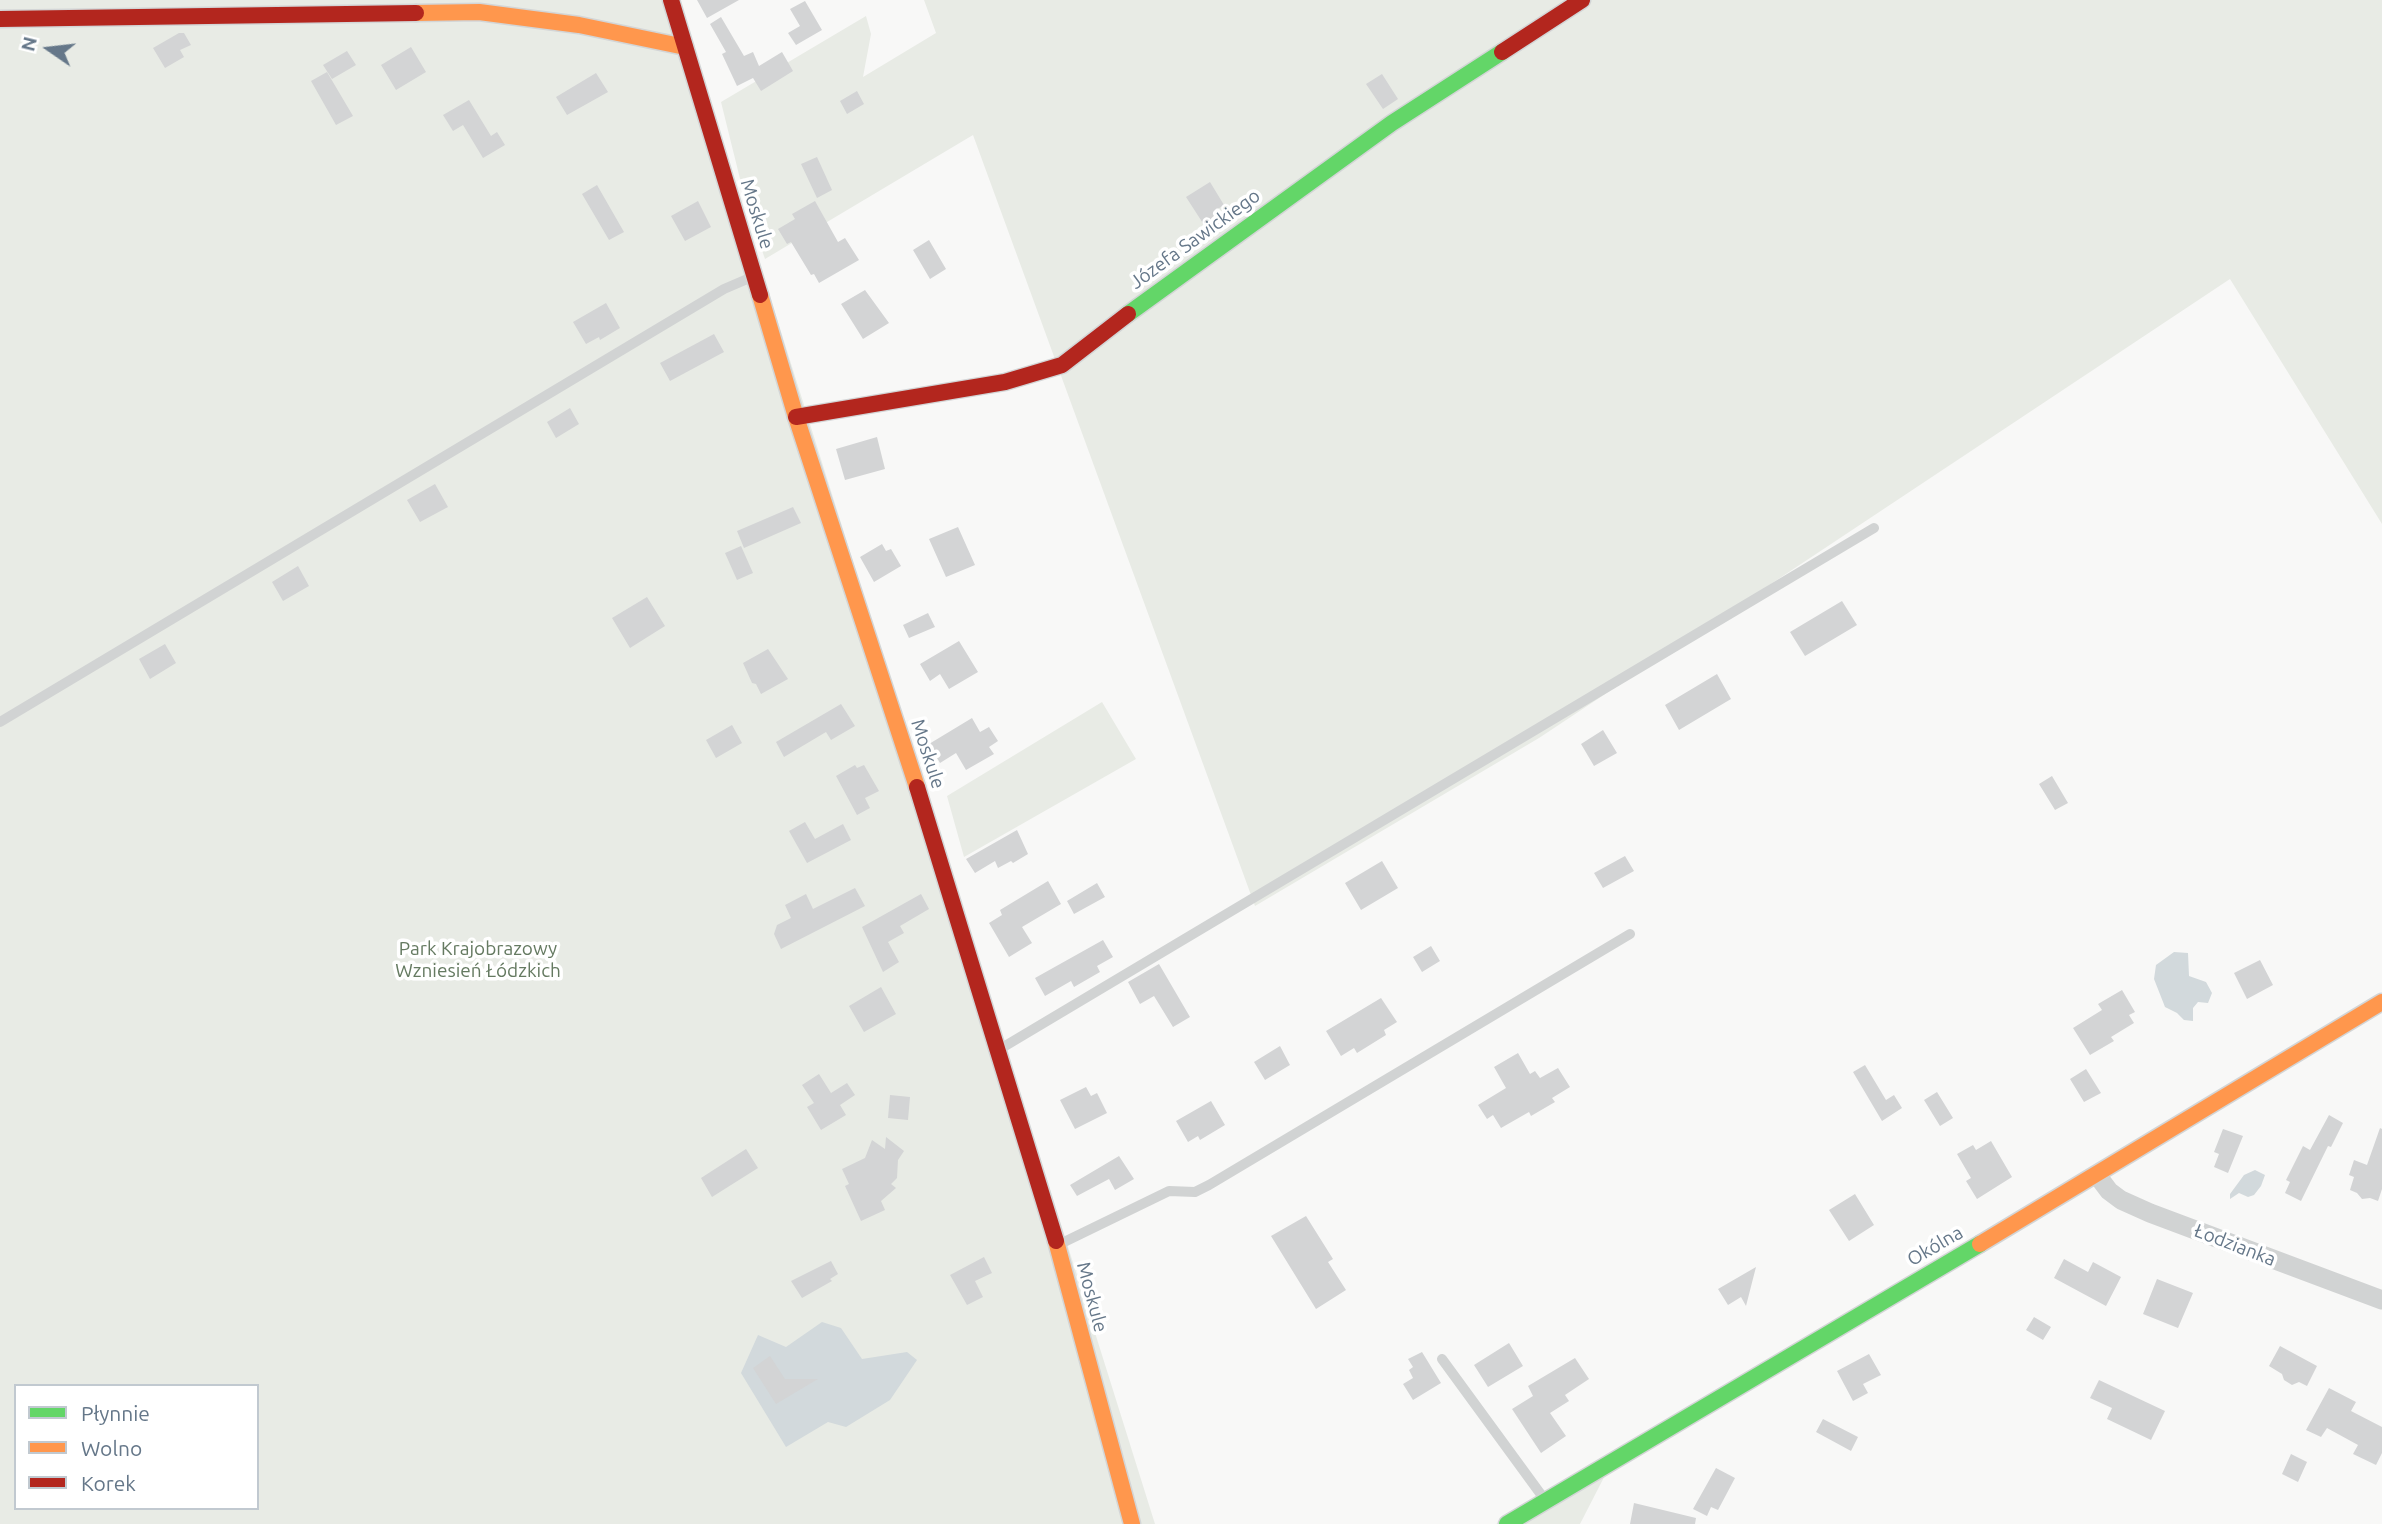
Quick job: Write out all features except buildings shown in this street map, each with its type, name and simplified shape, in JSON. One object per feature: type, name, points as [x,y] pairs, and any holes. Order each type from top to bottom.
[{"type":"street","name":"Moskule","points":[[671,0],[796,417],[931,831],[1056,1246],[1132,1524]]},
{"type":"street","name":"Józefa Sawickiego","points":[[796,417],[1005,383],[1062,365],[1175,278],[1392,123],[1582,0]]},
{"type":"street","points":[[0,19],[479,12],[579,25],[685,47]]},
{"type":"street","name":"Okólna","points":[[1507,1524],[2097,1175],[2382,1002]]},
{"type":"street","name":"Łodzianka","points":[[2097,1175],[2109,1191],[2121,1200],[2150,1213],[2382,1300]]},
{"type":"lane","points":[[0,722],[724,289],[754,276]]},
{"type":"lane","points":[[996,1051],[1874,528]]},
{"type":"lane","points":[[1056,1246],[1169,1191],[1195,1192],[1209,1185],[1630,934]]},
{"type":"lane","points":[[1442,1359],[1546,1501]]},
{"type":"green space","name":"Park Krajobrazowy Wzniesień Łódzkich","points":[[0,0],[677,0],[1155,1524],[0,1524]]},
{"type":"green space","points":[[924,0],[2382,0],[2382,524],[2230,279],[1539,738],[1255,906],[973,135],[765,259],[747,207],[721,102],[866,16],[871,34],[863,77],[936,33]]},
{"type":"green space","points":[[1102,702],[1136,759],[964,857],[947,796]]},
{"type":"green space","points":[[1617,1452],[1580,1524],[1496,1524]]},
{"type":"shaded area","points":[[2174,952],[2188,953],[2189,976],[2206,982],[2212,993],[2208,1003],[2198,1002],[2193,1008],[2193,1021],[2184,1020],[2165,1007],[2154,979],[2156,965]]},
{"type":"shaded area","points":[[2255,1170],[2265,1175],[2254,1195],[2248,1197],[2239,1193],[2230,1199],[2230,1194],[2244,1175]]},
{"type":"shaded area","points":[[822,1322],[841,1328],[862,1359],[907,1352],[917,1360],[890,1400],[846,1427],[828,1422],[786,1447],[741,1373],[758,1335],[786,1347]]},
{"type":"traffic: fast","points":[[1128,314],[1392,123],[1502,52]]},
{"type":"traffic: fast","points":[[1507,1524],[1980,1244]]},
{"type":"traffic: slow","points":[[416,13],[479,12],[579,25],[685,47]]},
{"type":"traffic: slow","points":[[760,295],[796,417],[917,787]]},
{"type":"traffic: slow","points":[[1980,1244],[2382,1002]]},
{"type":"traffic: slow","points":[[1056,1241],[1132,1524]]},
{"type":"traffic: jam","points":[[671,0],[760,295]]},
{"type":"traffic: jam","points":[[1502,52],[1582,0]]},
{"type":"traffic: jam","points":[[0,19],[416,13]]},
{"type":"traffic: jam","points":[[796,417],[1005,382],[1062,365],[1128,314]]},
{"type":"traffic: jam","points":[[917,787],[1056,1241]]}]
